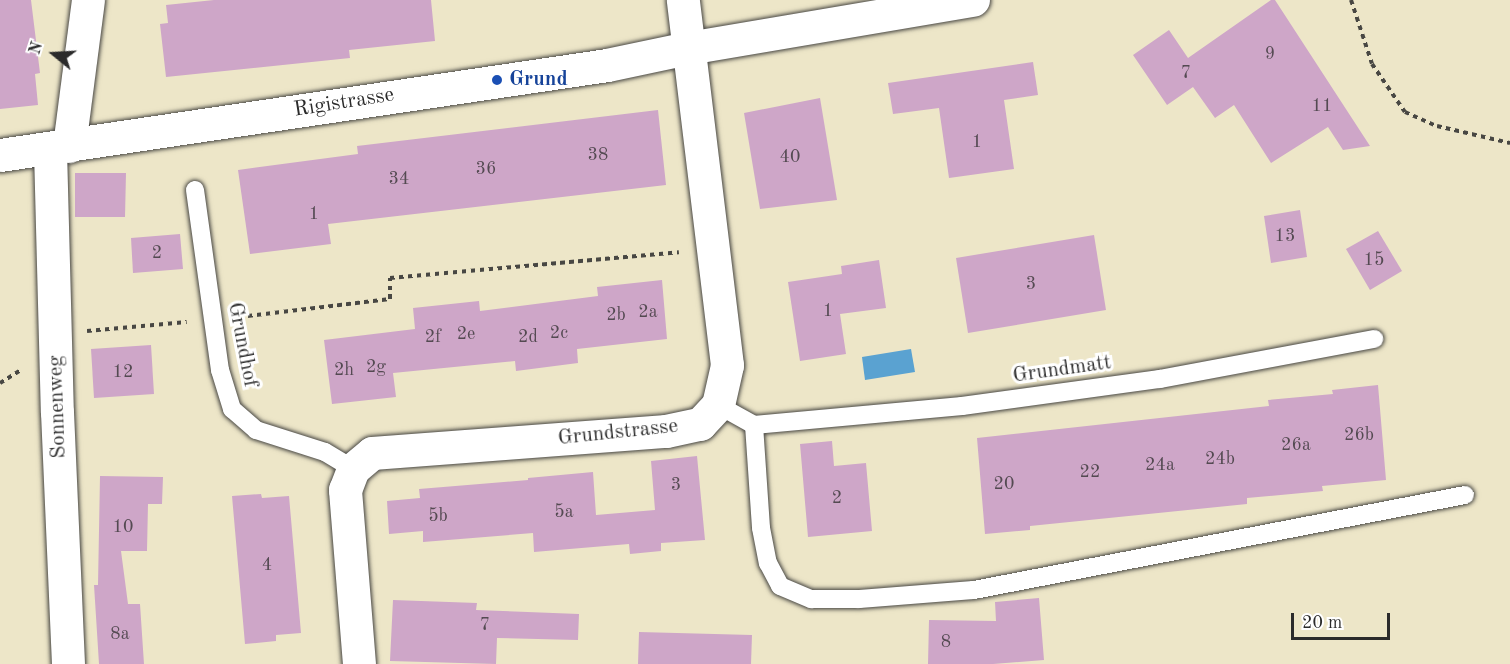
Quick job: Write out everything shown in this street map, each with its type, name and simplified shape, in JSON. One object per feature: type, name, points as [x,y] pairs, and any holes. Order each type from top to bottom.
[{"type":"street","name":"Sonnenweg","points":[[68,664],[56,334],[60,148],[88,0]]},
{"type":"street","points":[[683,0],[727,365],[718,405]]},
{"type":"street","name":"Rigistrasse","points":[[0,155],[60,148],[607,65],[688,48],[973,0]]},
{"type":"street","name":"Grundstrasse","points":[[353,469],[372,453],[666,431],[700,424],[718,405]]},
{"type":"street","points":[[353,469],[345,490],[359,664]]},
{"type":"lane","name":"Grundhof","points":[[195,190],[220,370],[232,409],[256,430],[325,452],[353,469]]},
{"type":"lane","name":"Grundmatt","points":[[754,425],[962,406],[1160,378],[1374,339]]},
{"type":"lane","points":[[718,405],[754,425],[761,528],[768,563],[780,586],[811,599],[859,599],[974,590],[1465,495]]},
{"type":"path","points":[[1351,0],[1372,64],[1405,112],[1437,126],[1510,143]]},
{"type":"path","points":[[56,334],[213,320],[390,300],[390,278],[713,249]]},
{"type":"water","points":[[911,349],[915,372],[865,380],[862,357]]},
{"type":"building","points":[[0,0],[31,0],[40,73],[35,74],[38,105],[0,109]]},
{"type":"building","points":[[214,0],[431,0],[435,41],[349,50],[350,58],[166,77],[160,24],[168,23],[166,5]]},
{"type":"building","points":[[1271,0],[1275,0],[1370,146],[1343,150],[1328,127],[1271,163],[1234,105],[1215,118],[1193,87],[1167,105],[1133,55],[1169,30],[1188,58]]},
{"type":"building","points":[[1033,62],[1038,95],[1004,100],[1014,169],[949,178],[939,108],[893,114],[888,83]]},
{"type":"building","points":[[820,98],[837,200],[760,209],[744,113]]},
{"type":"building","points":[[658,110],[666,185],[328,224],[331,244],[250,254],[238,170],[358,154],[357,146]]},
{"type":"building","points":[[75,173],[126,173],[125,217],[75,217]]},
{"type":"building","points":[[1300,210],[1307,257],[1271,263],[1264,216]]},
{"type":"building","points":[[1378,231],[1402,271],[1370,290],[1346,249]]},
{"type":"building","points":[[180,234],[183,269],[133,273],[131,238]]},
{"type":"building","points":[[1094,235],[1106,310],[968,333],[956,258]]},
{"type":"building","points":[[879,260],[886,308],[840,314],[846,354],[800,361],[788,282],[842,274],[841,266]]},
{"type":"building","points":[[662,280],[667,339],[577,349],[578,363],[516,371],[515,361],[393,373],[396,397],[332,404],[324,340],[415,329],[413,308],[479,301],[480,311],[598,296],[597,287]]},
{"type":"building","points":[[151,345],[154,394],[94,398],[91,349]]},
{"type":"building","points":[[1378,385],[1386,480],[1322,486],[1323,491],[1247,498],[1247,504],[1030,526],[1030,530],[985,534],[977,438],[1269,406],[1268,400],[1333,394],[1332,390]]},
{"type":"building","points":[[832,441],[834,466],[866,463],[872,531],[808,537],[800,444]]},
{"type":"building","points":[[697,456],[705,540],[661,543],[661,551],[630,554],[629,544],[534,552],[533,533],[423,542],[423,531],[389,534],[387,501],[420,498],[419,489],[593,472],[596,515],[655,510],[651,461]]},
{"type":"building","points":[[100,476],[163,477],[162,504],[148,504],[147,551],[121,551],[128,604],[140,604],[144,664],[99,664],[94,585],[98,585]]},
{"type":"building","points":[[261,494],[262,498],[289,496],[301,633],[276,635],[276,641],[245,644],[232,496]]},
{"type":"building","points":[[1039,598],[1044,660],[993,664],[928,664],[929,620],[996,621],[995,602]]},
{"type":"building","points":[[393,600],[477,603],[476,610],[579,614],[578,640],[497,638],[496,664],[390,661]]},
{"type":"building","points":[[639,632],[752,635],[751,664],[638,664]]},
{"type":"place","name":"Grund","points":[[497,80]]}]
